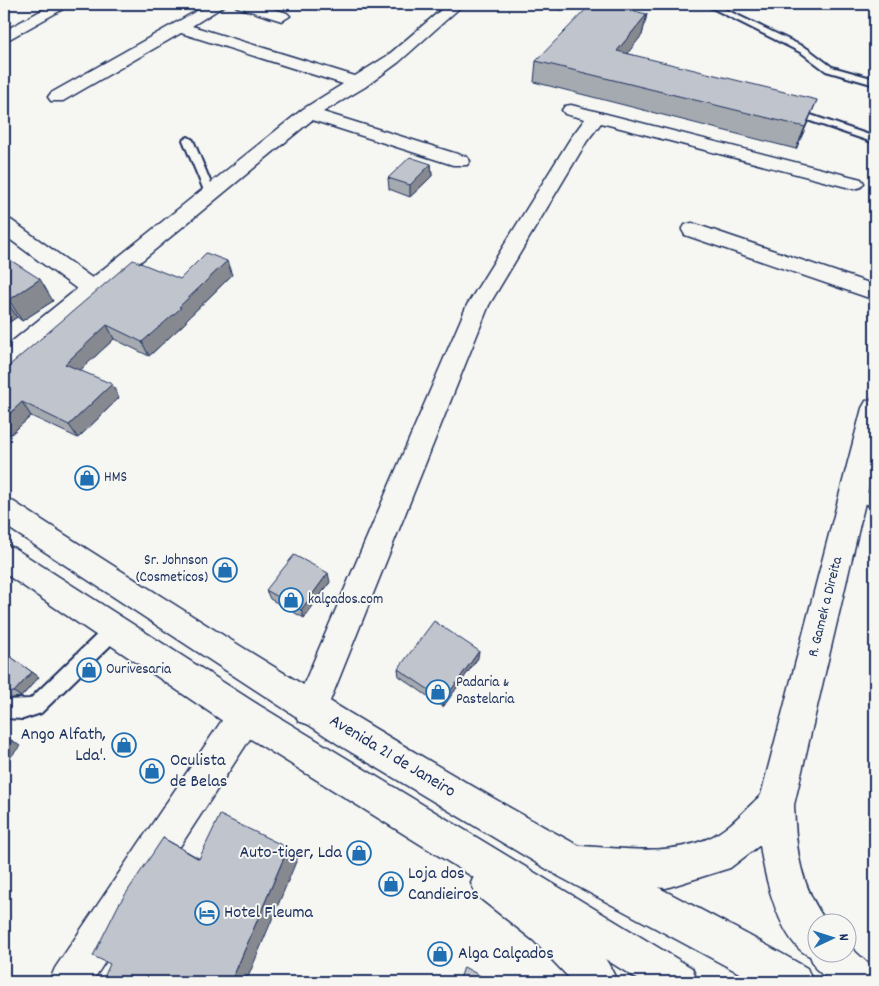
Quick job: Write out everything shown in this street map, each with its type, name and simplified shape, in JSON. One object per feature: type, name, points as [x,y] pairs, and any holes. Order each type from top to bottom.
[{"type":"street","points":[[4,37],[64,4]]},
{"type":"street","points":[[58,97],[219,4]]},
{"type":"street","points":[[242,4],[282,16]]},
{"type":"street","points":[[4,361],[309,114],[393,59],[456,4]]},
{"type":"street","points":[[179,27],[359,83]]},
{"type":"street","points":[[571,110],[854,183]]},
{"type":"street","points":[[309,114],[460,161]]},
{"type":"street","points":[[310,708],[478,305],[579,139],[596,117]]},
{"type":"street","points":[[4,225],[92,289]]},
{"type":"street","points":[[692,230],[875,293]]},
{"type":"street","name":"R. Gamek a Direita","points":[[806,923],[790,897],[777,849],[776,806],[865,498],[875,408]]},
{"type":"street","name":"Avenida 21 de Janeiro","points":[[4,510],[242,667],[310,708],[573,864],[753,958],[793,982]]},
{"type":"street","points":[[4,557],[245,716],[678,982]]},
{"type":"street","points":[[69,982],[245,716]]},
{"type":"street","points":[[386,803],[558,935],[590,970],[597,982]]},
{"type":"street","points":[[573,864],[666,869],[717,855],[749,831],[776,806]]},
{"type":"street","points":[[840,964],[859,982]]},
{"type":"lane","points":[[708,4],[805,51],[828,69],[875,82]]},
{"type":"lane","points":[[778,108],[875,140]]},
{"type":"lane","points":[[188,140],[210,193]]},
{"type":"lane","points":[[4,709],[23,710],[35,706],[114,630]]},
{"type":"building","points":[[591,4],[602,4],[647,14],[617,51],[817,100],[805,127],[536,61]]},
{"type":"building","points":[[410,157],[431,164],[410,185],[388,178]]},
{"type":"building","points":[[206,253],[227,261],[179,307],[181,308],[142,342],[107,325],[65,364],[112,384],[69,425],[22,402],[4,419],[4,370],[133,260],[180,279]]},
{"type":"building","points":[[4,256],[40,279],[9,300],[4,296]]},
{"type":"building","points":[[294,555],[328,573],[301,610],[266,590]]},
{"type":"building","points":[[434,621],[479,651],[444,700],[398,669]]},
{"type":"building","points":[[4,652],[32,672],[14,692],[4,693]]},
{"type":"building","points":[[4,736],[12,741],[4,751]]},
{"type":"building","name":"Hotel Fleuma","points":[[220,815],[288,848],[231,982],[102,982],[110,964],[93,956],[119,904],[163,838],[199,859]]},
{"type":"building","points":[[464,967],[492,982],[459,982]]},
{"type":"place","name":"HMS","points":[[87,478]]},
{"type":"place","name":"Sr. Johnson (Cosmeticos)","points":[[225,570]]},
{"type":"place","name":"kalçados.com","points":[[291,600]]},
{"type":"place","name":"Ourivesaria","points":[[89,670]]},
{"type":"place","name":"Padaria & Pastelaria","points":[[438,692]]},
{"type":"place","name":"Ango Alfath, Lda'.","points":[[124,745]]},
{"type":"place","name":"Oculista de Belas","points":[[152,771]]},
{"type":"place","name":"Auto-tiger, Lda","points":[[359,853]]},
{"type":"place","name":"Loja dos Candieiros","points":[[391,884]]},
{"type":"place","name":"Hotel Fleuma","points":[[207,913]]},
{"type":"place","name":"Alga Calçados","points":[[440,954]]}]
